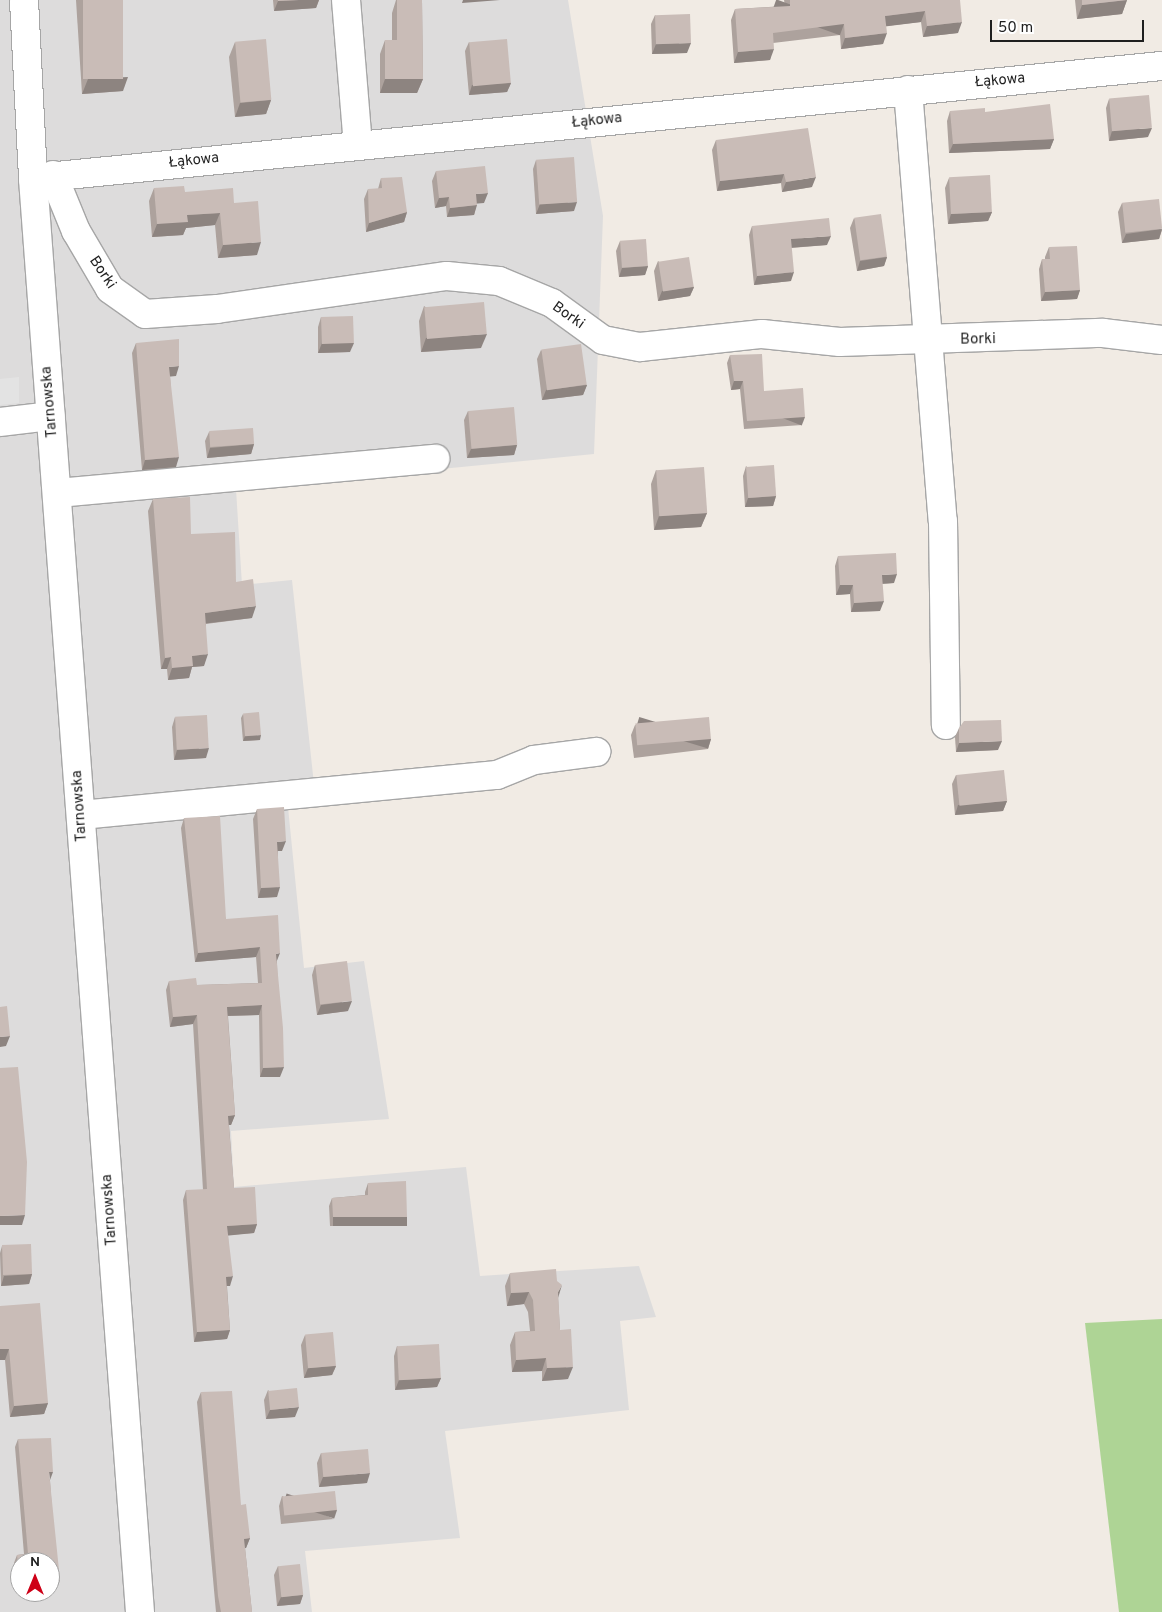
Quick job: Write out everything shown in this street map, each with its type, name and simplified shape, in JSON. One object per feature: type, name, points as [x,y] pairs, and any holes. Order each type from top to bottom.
[{"type":"street","name":"Tarnowska","points":[[24,0],[43,177],[51,416],[140,1612]]},
{"type":"street","points":[[346,0],[358,145]]},
{"type":"street","name":"Łąkowa","points":[[43,177],[1162,66]]},
{"type":"street","points":[[908,90],[926,342],[942,521],[946,724]]},
{"type":"street","name":"Borki","points":[[43,177],[110,289],[145,314],[217,309],[447,276],[499,281],[552,303],[602,340],[640,347],[762,334],[840,342],[926,342],[1103,333],[1162,340]]},
{"type":"street","points":[[0,422],[51,416]]},
{"type":"street","points":[[58,494],[435,459]]},
{"type":"street","points":[[81,815],[497,775],[534,760],[596,752]]},
{"type":"shaded area","points":[[0,0],[568,0],[603,216],[594,454],[236,489],[242,585],[292,580],[316,803],[288,807],[304,968],[364,961],[389,1119],[231,1131],[234,1187],[466,1167],[480,1276],[639,1266],[656,1317],[620,1321],[629,1410],[445,1431],[460,1538],[305,1551],[312,1612],[0,1612]]},
{"type":"shaded area","points":[[19,377],[19,403],[0,405],[0,379]]},
{"type":"green space","points":[[1162,1319],[1162,1612],[1119,1612],[1085,1323]]},
{"type":"building","points":[[83,0],[123,0],[123,79],[83,79]]},
{"type":"building","points":[[397,0],[422,0],[423,79],[385,79],[385,40],[397,40]]},
{"type":"building","points":[[790,0],[960,0],[962,22],[927,26],[925,11],[885,16],[887,33],[845,38],[844,24],[773,33],[774,49],[738,52],[735,9],[790,6]]},
{"type":"building","points":[[1082,0],[1127,0],[1082,5]]},
{"type":"building","points":[[690,14],[691,43],[656,44],[655,15]]},
{"type":"building","points":[[266,39],[271,100],[240,102],[235,42]]},
{"type":"building","points":[[507,39],[511,83],[473,86],[469,42]]},
{"type":"building","points":[[1149,95],[1152,128],[1112,131],[1109,98]]},
{"type":"building","points":[[1050,104],[1054,139],[953,144],[950,111],[985,108],[985,112]]},
{"type":"building","points":[[808,128],[816,177],[786,182],[784,174],[720,181],[716,140]]},
{"type":"building","points":[[574,157],[577,202],[539,205],[536,160]]},
{"type":"building","points":[[485,166],[488,193],[476,194],[477,205],[450,208],[449,197],[439,198],[436,171]]},
{"type":"building","points":[[990,175],[992,212],[951,214],[949,177]]},
{"type":"building","points":[[402,177],[407,212],[369,223],[368,189],[382,188],[381,178]]},
{"type":"building","points":[[184,186],[185,192],[233,188],[234,203],[258,201],[261,242],[223,245],[220,213],[187,215],[188,222],[157,224],[154,188]]},
{"type":"building","points":[[1159,199],[1162,229],[1125,233],[1122,203]]},
{"type":"building","points":[[881,214],[887,257],[860,260],[854,218]]},
{"type":"building","points":[[829,218],[831,236],[791,239],[794,272],[757,276],[752,226]]},
{"type":"building","points":[[646,239],[648,266],[622,268],[620,241]]},
{"type":"building","points":[[1077,246],[1080,290],[1045,292],[1042,259],[1050,259],[1049,247]]},
{"type":"building","points":[[689,257],[694,287],[663,291],[658,262]]},
{"type":"building","points":[[484,302],[487,334],[427,339],[424,307]]},
{"type":"building","points":[[353,316],[354,343],[322,344],[321,317]]},
{"type":"building","points":[[179,339],[179,366],[169,367],[179,457],[145,460],[136,343]]},
{"type":"building","points":[[581,344],[587,385],[547,390],[541,350]]},
{"type":"building","points":[[762,354],[764,391],[803,388],[805,417],[747,421],[743,381],[734,381],[730,355]]},
{"type":"building","points":[[514,407],[517,445],[471,449],[468,411]]},
{"type":"building","points":[[253,428],[254,444],[210,447],[209,431]]},
{"type":"building","points":[[774,465],[776,496],[748,498],[746,467]]},
{"type":"building","points":[[704,467],[707,513],[659,516],[656,470]]},
{"type":"building","points":[[190,497],[191,534],[235,532],[236,582],[253,579],[256,606],[205,613],[208,654],[192,656],[193,666],[172,668],[171,657],[165,658],[153,499]]},
{"type":"building","points":[[896,553],[897,574],[882,575],[884,601],[854,603],[853,585],[840,585],[838,556]]},
{"type":"building","points":[[259,712],[261,735],[245,736],[243,713]]},
{"type":"building","points":[[207,715],[209,748],[177,750],[175,717]]},
{"type":"building","points":[[709,717],[711,739],[637,745],[635,723]]},
{"type":"building","points":[[1001,720],[1002,741],[959,743],[959,728],[964,721]]},
{"type":"building","points":[[1004,770],[1007,801],[960,806],[956,775]]},
{"type":"building","points":[[284,807],[286,841],[277,842],[280,887],[261,888],[257,809]]},
{"type":"building","points":[[220,816],[226,919],[278,915],[280,953],[276,954],[283,1028],[284,1067],[263,1068],[262,1005],[227,1007],[235,1115],[228,1116],[234,1188],[255,1187],[257,1224],[227,1226],[233,1276],[226,1277],[230,1330],[197,1332],[186,1190],[207,1189],[197,1015],[173,1017],[169,981],[196,978],[197,985],[262,983],[260,947],[198,953],[184,818]]},
{"type":"building","points":[[347,961],[352,1001],[320,1005],[315,965]]},
{"type":"building","points":[[7,1006],[10,1036],[0,1037],[0,1007]]},
{"type":"building","points":[[18,1067],[27,1162],[25,1215],[0,1216],[0,1068]]},
{"type":"building","points":[[406,1181],[407,1217],[333,1217],[332,1198],[368,1195],[368,1183]]},
{"type":"building","points":[[31,1244],[32,1274],[3,1275],[2,1245]]},
{"type":"building","points":[[556,1269],[557,1281],[562,1285],[558,1292],[560,1330],[571,1329],[573,1367],[547,1368],[546,1358],[516,1360],[515,1332],[535,1331],[533,1300],[529,1292],[511,1293],[510,1273]]},
{"type":"building","points":[[40,1303],[48,1403],[14,1406],[9,1349],[0,1349],[0,1306]]},
{"type":"building","points":[[333,1332],[336,1366],[308,1368],[305,1334]]},
{"type":"building","points":[[439,1344],[441,1378],[399,1380],[397,1346]]},
{"type":"building","points":[[297,1388],[299,1407],[270,1410],[268,1391]]},
{"type":"building","points":[[232,1391],[241,1505],[246,1504],[250,1538],[244,1539],[252,1612],[221,1612],[218,1596],[201,1392]]},
{"type":"building","points":[[51,1438],[53,1472],[49,1472],[57,1552],[28,1552],[18,1439]]},
{"type":"building","points":[[368,1449],[370,1473],[323,1477],[321,1453]]},
{"type":"building","points":[[335,1491],[337,1510],[284,1515],[282,1497]]},
{"type":"building","points":[[300,1564],[303,1595],[281,1597],[278,1566]]}]
